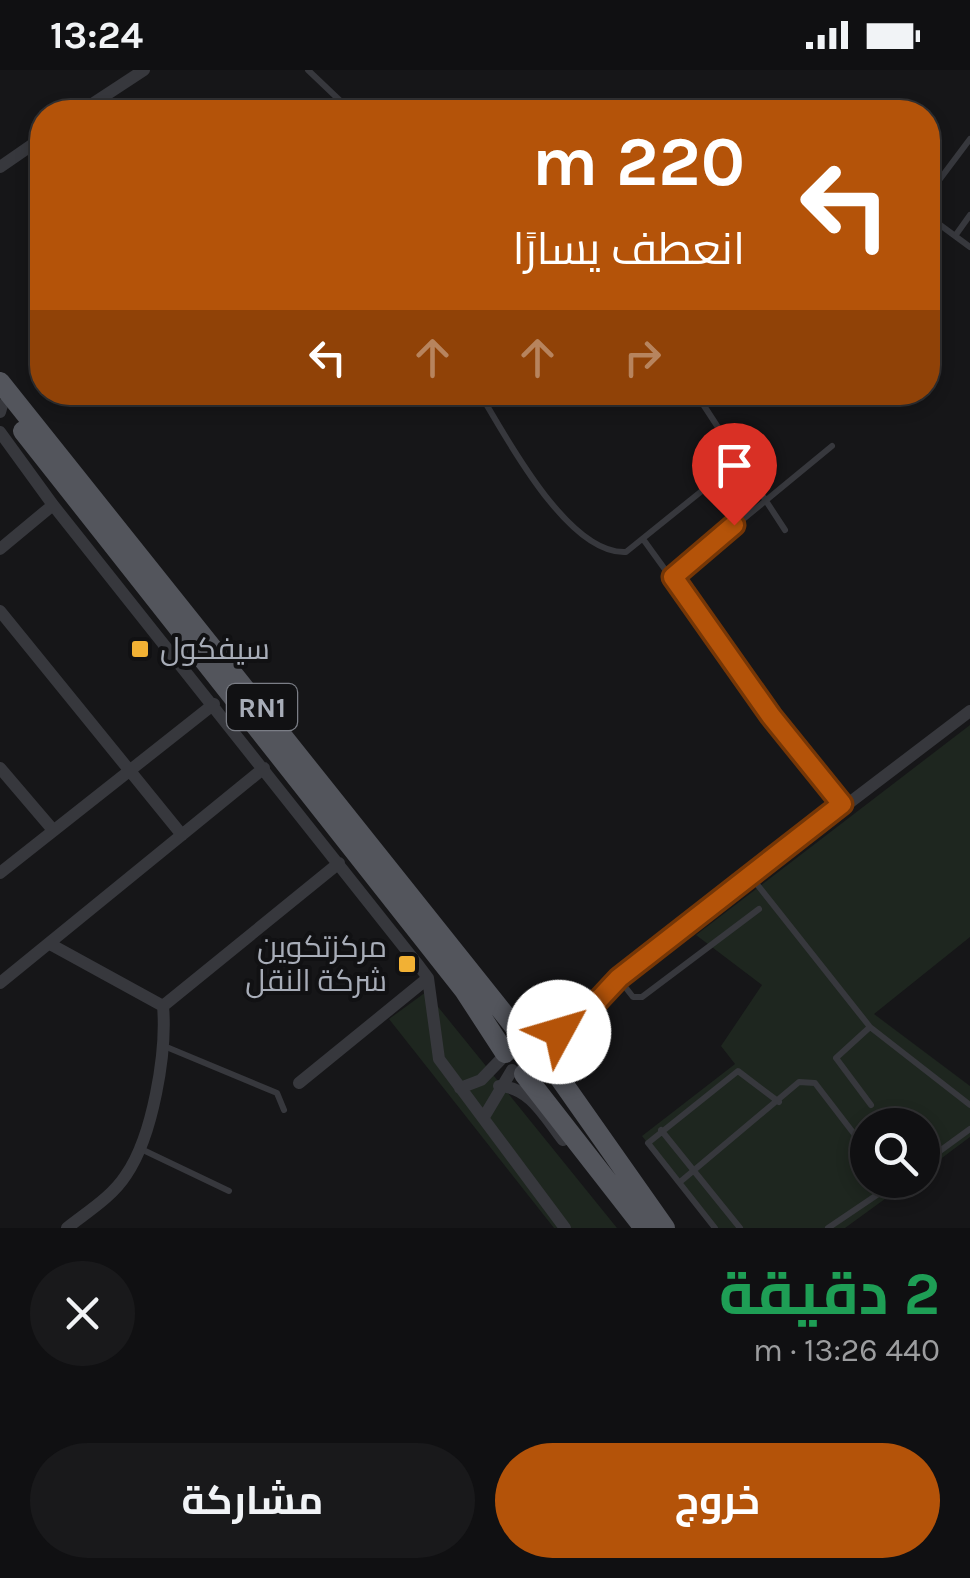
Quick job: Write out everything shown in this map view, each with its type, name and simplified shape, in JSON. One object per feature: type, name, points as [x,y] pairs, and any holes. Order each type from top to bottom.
[{"type":"main road","name":"RN1","points":[[0,382],[535,1044],[665,1228]]},
{"type":"main road","name":"RN1","points":[[1,406],[464,990],[509,1068],[644,1228]]},
{"type":"main road","points":[[510,1041],[535,1044],[540,1067],[509,1068],[510,1041]]},
{"type":"street","points":[[98,100],[144,70]]},
{"type":"street","points":[[0,167],[30,146]]},
{"type":"street","points":[[0,432],[53,506],[428,978],[433,1042],[439,1059],[565,1228]]},
{"type":"street","points":[[0,549],[53,506]]},
{"type":"street","points":[[0,611],[182,835]]},
{"type":"street","points":[[0,873],[214,704]]},
{"type":"street","points":[[535,1044],[578,1022],[619,978],[842,804],[970,712]]},
{"type":"street","points":[[0,768],[53,830]]},
{"type":"street","points":[[0,983],[264,768]]},
{"type":"street","points":[[163,1006],[339,863]]},
{"type":"street","points":[[50,944],[163,1006]]},
{"type":"street","points":[[299,1084],[428,978]]},
{"type":"street","points":[[67,1228],[113,1192],[140,1149],[164,1046],[163,1006]]},
{"type":"street","points":[[460,1088],[509,1068]]},
{"type":"street","points":[[484,1117],[509,1068]]},
{"type":"street","points":[[509,1068],[513,1087],[529,1098],[633,1228]]},
{"type":"lane","points":[[308,70],[339,100]]},
{"type":"lane","points":[[940,180],[970,139]]},
{"type":"lane","points":[[955,236],[970,215]]},
{"type":"lane","points":[[940,225],[970,247]]},
{"type":"lane","points":[[487,405],[526,467],[593,546],[609,553],[626,552],[670,513],[739,462]]},
{"type":"lane","points":[[703,405],[785,530]]},
{"type":"lane","points":[[673,577],[764,498],[832,446]]},
{"type":"lane","points":[[643,540],[771,716],[842,804]]},
{"type":"lane","points":[[752,877],[870,1027],[970,1104]]},
{"type":"lane","points":[[619,978],[633,996],[642,997],[760,909]]},
{"type":"lane","points":[[870,1027],[836,1058],[871,1105]]},
{"type":"lane","points":[[164,1046],[278,1093],[284,1110]]},
{"type":"lane","points":[[715,1228],[648,1144],[738,1070],[780,1102]]},
{"type":"lane","points":[[680,1182],[780,1102],[798,1082],[815,1083],[850,1129]]},
{"type":"lane","points":[[940,1151],[970,1129]]},
{"type":"lane","points":[[661,1130],[740,1228]]},
{"type":"lane","points":[[140,1149],[229,1190]]},
{"type":"lane","points":[[828,1228],[870,1198]]},
{"type":"shaded area","points":[[970,725],[970,937],[874,1014],[970,1086],[970,1137],[940,1159],[940,1108],[850,1108],[850,1198],[886,1198],[845,1228],[713,1228],[642,1136],[735,1064],[721,1046],[762,985],[696,935]]},
{"type":"shaded area","points":[[426,992],[617,1228],[554,1228],[389,1019]]},
{"type":"place","name":"سيفكول","points":[[140,649]]},
{"type":"place","name":"مركزتكوين شركة النقل","points":[[407,964]]},
{"type":"route","points":[[559,1032],[578,1022],[619,978],[842,804],[771,716],[673,577],[734,525]]}]
